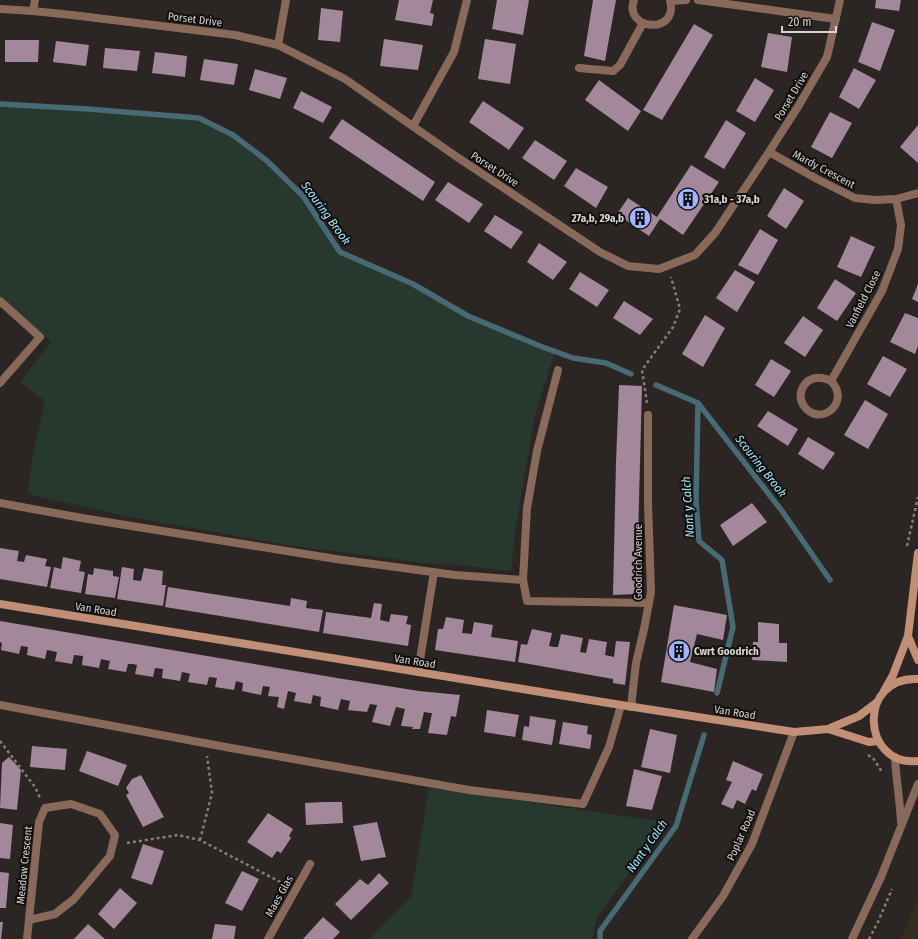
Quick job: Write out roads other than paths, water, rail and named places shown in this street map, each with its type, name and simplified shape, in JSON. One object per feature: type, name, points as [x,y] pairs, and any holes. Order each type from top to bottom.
[{"type":"street","points":[[33,10],[34,0]]},
{"type":"street","points":[[278,45],[286,0]]},
{"type":"street","points":[[413,126],[454,52],[467,0]]},
{"type":"street","points":[[634,0],[633,9],[635,15],[644,24],[650,26],[662,23],[670,14],[670,1],[686,0]]},
{"type":"street","points":[[698,0],[836,19]]},
{"type":"street","name":"Porset Drive","points":[[0,9],[33,10],[235,35],[278,45],[345,79],[457,157],[600,252],[628,266],[659,269],[695,255],[715,233],[799,105],[827,57],[840,0]]},
{"type":"street","points":[[580,68],[613,71],[620,65],[644,24]]},
{"type":"street","name":"Mardy Crescent","points":[[769,152],[855,198],[875,200],[896,199],[918,193]]},
{"type":"street","name":"Vanfield Close","points":[[831,381],[882,291],[898,249],[901,225],[896,199]]},
{"type":"street","points":[[0,301],[40,337],[0,384]]},
{"type":"street","points":[[558,370],[537,451],[526,508],[523,580],[527,601],[649,603]]},
{"type":"street","points":[[813,378],[825,378],[831,381],[835,385],[838,397],[837,403],[833,408],[829,412],[817,415],[806,409],[800,398],[803,386],[813,378]]},
{"type":"street","name":"Goodrich Avenue","points":[[630,707],[636,662],[651,592],[648,503],[648,415]]},
{"type":"street","points":[[0,503],[336,559],[455,575],[523,580]]},
{"type":"street","points":[[918,553],[908,636],[903,654],[893,675],[876,703],[872,717],[878,741],[886,750],[895,757],[904,760],[918,761]]},
{"type":"street","points":[[418,672],[434,572]]},
{"type":"street","name":"Van Road","points":[[0,604],[630,707],[794,732],[828,729],[859,716],[876,703]]},
{"type":"street","points":[[908,636],[918,660]]},
{"type":"street","points":[[884,691],[895,682],[910,678],[918,678]]},
{"type":"street","points":[[0,704],[468,790],[583,804],[610,747],[621,705]]},
{"type":"street","name":"Van Road","points":[[828,729],[869,742],[878,741]]},
{"type":"street","name":"Poplar Road","points":[[692,939],[723,896],[752,844],[794,732]]},
{"type":"street","points":[[895,757],[896,777],[900,799],[901,825]]},
{"type":"street","points":[[852,939],[863,919],[881,877],[918,784]]},
{"type":"street","name":"Meadow Crescent","points":[[27,939],[39,822],[45,808],[71,804],[100,814],[115,835],[110,856],[74,899],[55,914],[29,920]]},
{"type":"street","name":"Maes Glas","points":[[268,939],[310,864]]},
{"type":"waterway","name":"Scouring Brook","points":[[0,104],[199,118],[233,135],[266,160],[303,196],[340,252],[413,284],[468,316],[573,358],[606,363],[631,374]]},
{"type":"waterway","name":"Scouring Brook","points":[[656,385],[698,403],[782,511],[830,580]]},
{"type":"waterway","name":"Nant y Calch","points":[[698,403],[696,501],[699,541],[722,560],[733,627],[717,693]]},
{"type":"waterway","name":"Nant y Calch","points":[[600,939],[600,931],[676,826],[704,735]]},
{"type":"place","name":"31a,b - 37a,b","points":[[688,199]]},
{"type":"place","name":"27a,b, 29a,b","points":[[640,218]]},
{"type":"place","name":"Cwrt Goodrich","points":[[679,651]]}]
